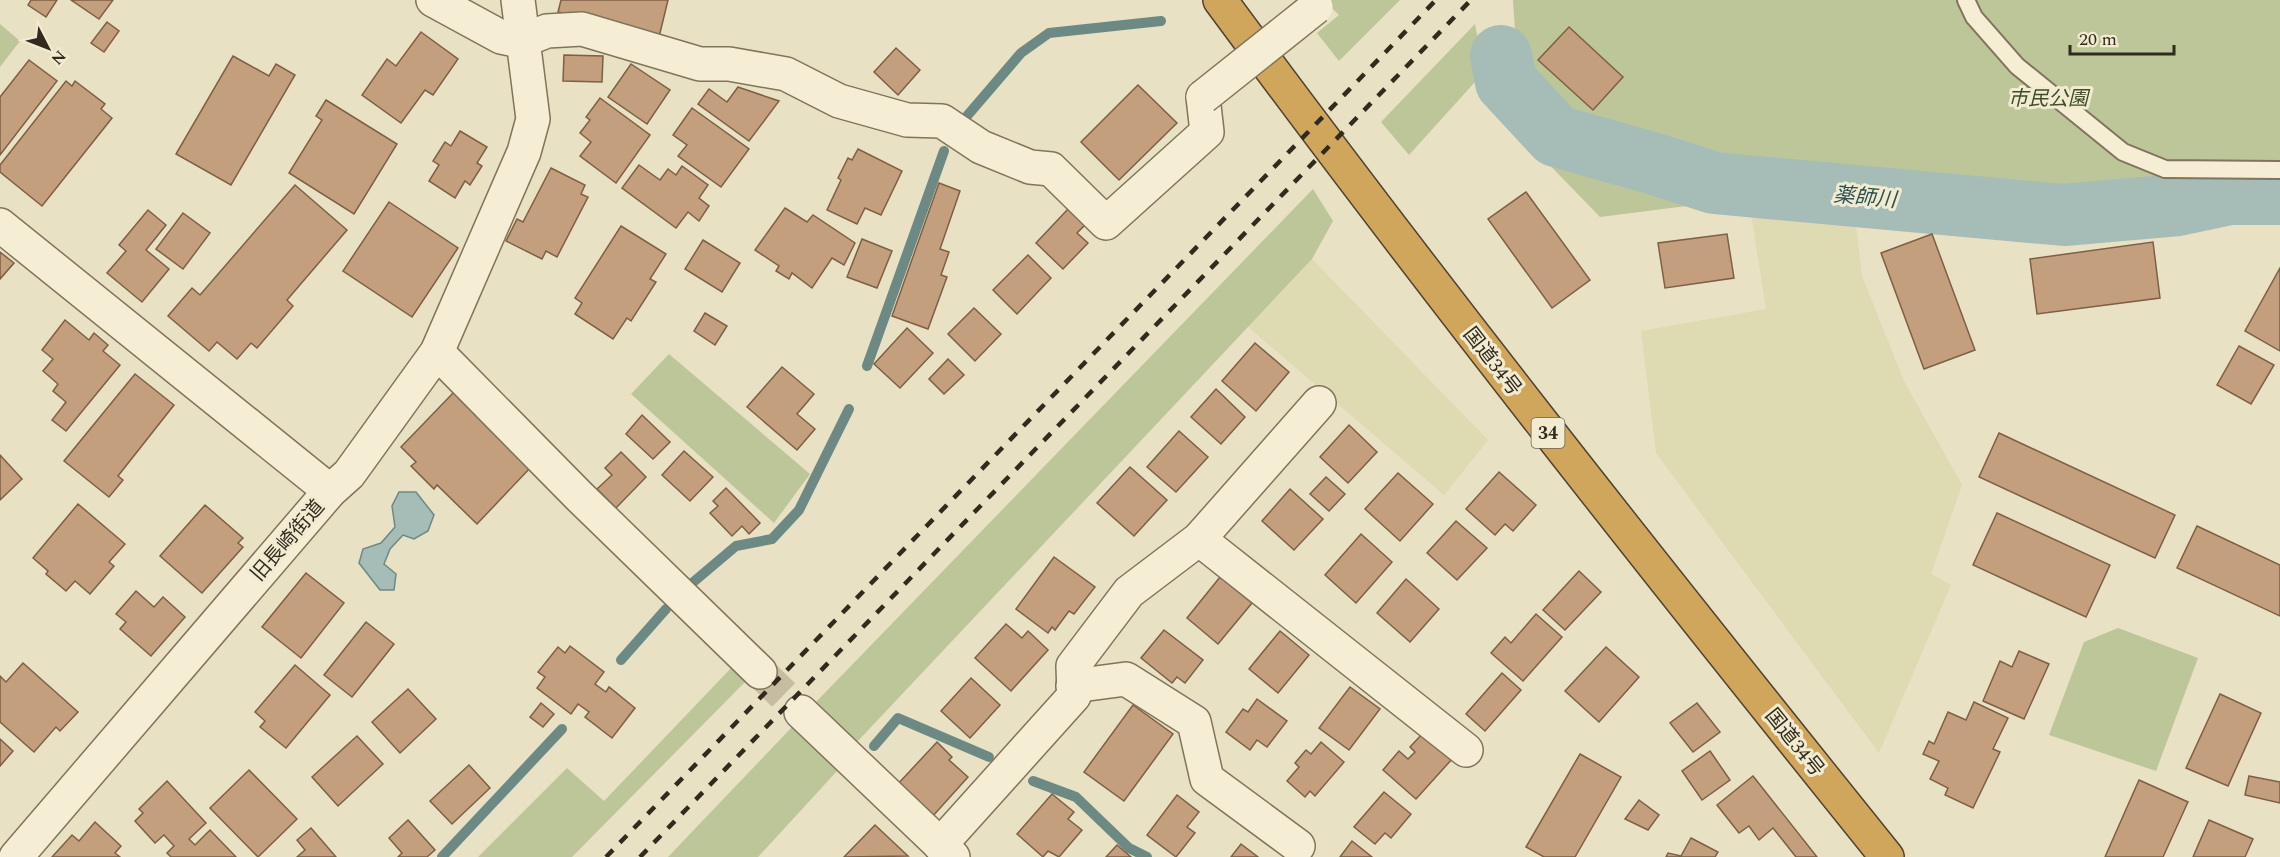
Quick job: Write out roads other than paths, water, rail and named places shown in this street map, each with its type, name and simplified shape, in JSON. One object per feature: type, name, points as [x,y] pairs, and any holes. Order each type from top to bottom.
[{"type":"highway","name":"国道34号","points":[[1220,0],[1355,183],[1593,491],[1887,857]]},
{"type":"street","points":[[433,0],[501,37],[521,41],[548,31],[582,29],[699,64],[729,64],[786,74],[839,101],[907,120],[942,121],[981,147],[1030,167],[1051,169],[1106,223],[1207,132],[1203,96],[1316,8]]},
{"type":"street","points":[[330,490],[349,474],[437,352],[524,152],[533,119],[521,41],[518,0]]},
{"type":"street","name":"旧長崎街道","points":[[0,225],[330,490],[16,857]]},
{"type":"street","points":[[437,352],[579,496],[760,672]]},
{"type":"street","points":[[801,712],[946,851],[1074,696],[1073,666],[1129,592],[1198,539],[1319,403]]},
{"type":"street","points":[[1198,539],[1466,750]]},
{"type":"street","points":[[1073,686],[1126,679],[1194,722],[1207,779],[1298,846]]},
{"type":"lane","points":[[1966,0],[1974,17],[2017,66],[2122,152],[2165,169],[2280,170]]},
{"type":"water","points":[[399,492],[416,492],[434,515],[428,531],[414,539],[403,535],[390,549],[384,564],[396,574],[394,590],[380,590],[359,563],[363,549],[381,543],[395,527],[392,506]]},
{"type":"waterway","points":[[967,116],[1021,53],[1049,33],[1161,21]]},
{"type":"waterway","name":"薬師川","points":[[1501,56],[1506,82],[1556,136],[1714,183],[2064,215],[2178,205],[2230,194],[2280,194]]},
{"type":"waterway","points":[[867,366],[944,151]]},
{"type":"waterway","points":[[691,584],[736,546],[772,539],[799,510],[849,409]]},
{"type":"waterway","points":[[621,660],[666,609]]},
{"type":"waterway","points":[[874,746],[898,718],[989,757]]},
{"type":"waterway","points":[[442,857],[562,729]]},
{"type":"waterway","points":[[1033,781],[1076,797],[1129,848],[1147,857]]},
{"type":"tunnel","points":[[760,672],[801,712]]},
{"type":"railway","points":[[606,857],[1436,0]]},
{"type":"railway","points":[[640,857],[1471,0]]},
{"type":"park label","name":"市民公園","points":[[2048,98]]}]
